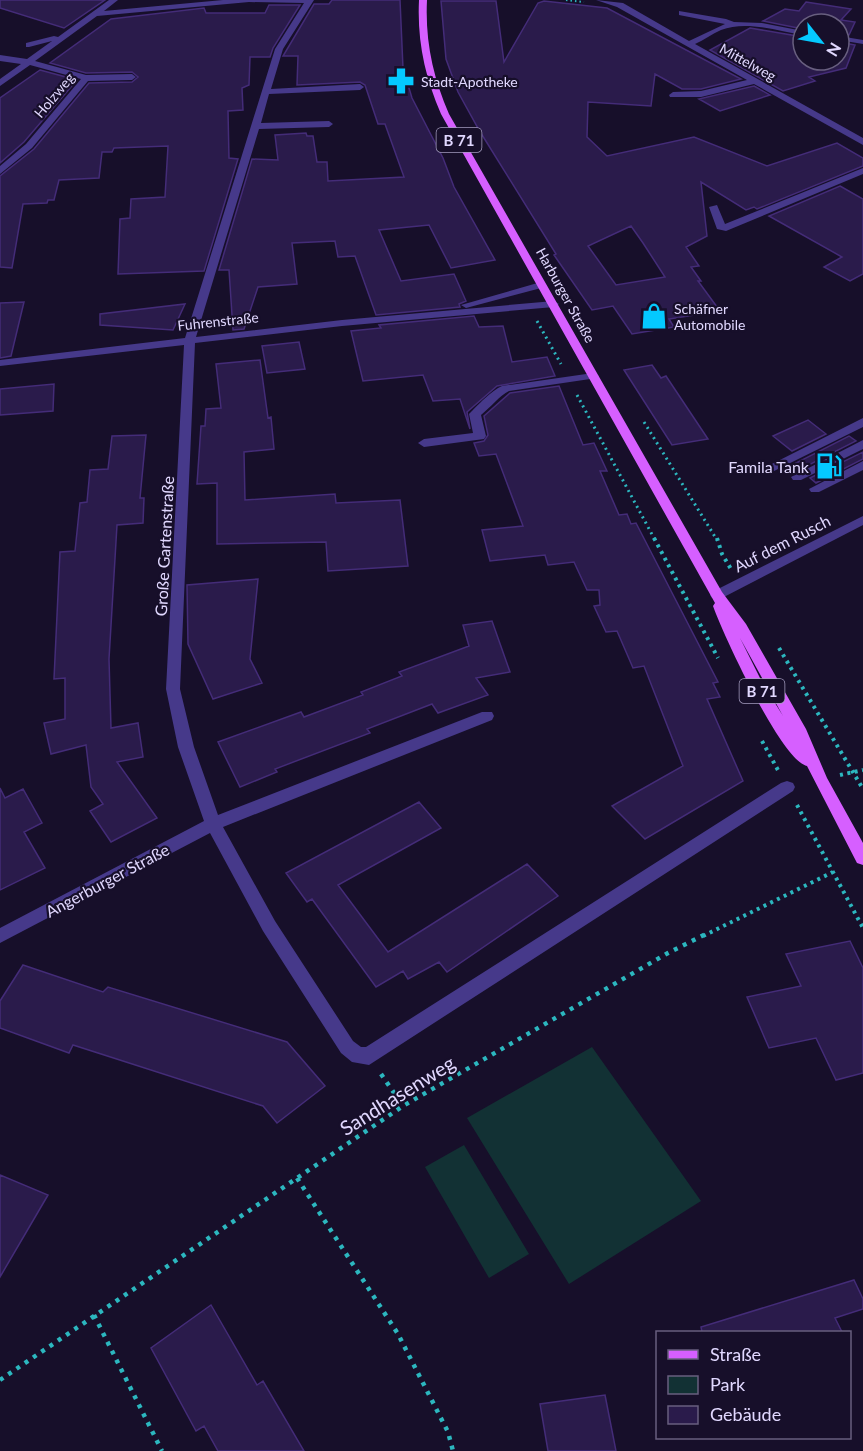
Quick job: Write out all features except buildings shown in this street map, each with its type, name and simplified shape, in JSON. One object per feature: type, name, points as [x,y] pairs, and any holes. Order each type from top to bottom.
[{"type":"main road","name":"Harburger Straße","points":[[423,0],[422,42],[432,87],[445,114],[717,595],[752,648],[798,729],[820,779],[863,858]]},
{"type":"street","points":[[0,83],[114,0]]},
{"type":"street","points":[[96,14],[249,0],[310,0]]},
{"type":"street","name":"Große Gartenstraße","points":[[310,0],[279,49],[190,339],[173,689],[186,747],[213,824],[269,926],[347,1047],[358,1056],[369,1056]]},
{"type":"street","name":"Mittelweg","points":[[600,0],[620,2],[688,44],[863,142]]},
{"type":"street","points":[[682,13],[726,21],[733,25]]},
{"type":"street","points":[[688,44],[721,27],[733,25],[791,31]]},
{"type":"street","points":[[28,45],[66,35]]},
{"type":"street","name":"Holzweg","points":[[0,58],[27,62],[86,78],[28,146],[0,171]]},
{"type":"street","points":[[86,78],[132,77]]},
{"type":"street","points":[[673,95],[701,94],[755,81]]},
{"type":"street","points":[[266,92],[360,87]]},
{"type":"street","points":[[255,126],[329,124]]},
{"type":"street","points":[[714,207],[722,229],[863,171]]},
{"type":"street","name":"Fuhrenstraße","points":[[440,313],[512,291],[542,285]]},
{"type":"street","name":"Fuhrenstraße","points":[[0,363],[190,339],[440,313],[554,304]]},
{"type":"street","points":[[424,443],[480,436],[475,414],[495,399],[498,392],[506,388],[593,376]]},
{"type":"street","points":[[768,469],[863,422]]},
{"type":"street","points":[[797,477],[863,444]]},
{"type":"street","points":[[815,489],[863,465]]},
{"type":"street","name":"Auf dem Rusch","points":[[717,595],[863,520]]},
{"type":"street","name":"Angerburger Straße","points":[[0,936],[213,824],[487,716]]},
{"type":"street","points":[[369,1056],[787,786]]},
{"type":"path","points":[[519,308],[522,313],[538,322],[721,664]]},
{"type":"path","points":[[640,416],[716,536],[722,554],[740,584]]},
{"type":"path","points":[[774,641],[863,789]]},
{"type":"path","points":[[759,736],[863,928]]},
{"type":"path","name":"Sandhasenweg","points":[[0,1380],[403,1106],[668,953],[833,872]]},
{"type":"path","points":[[369,1056],[403,1106]]},
{"type":"path","points":[[297,1178],[398,1334],[447,1432],[453,1451]]},
{"type":"path","points":[[94,1315],[162,1451]]},
{"type":"green space","points":[[592,1047],[701,1201],[569,1284],[467,1118]]},
{"type":"green space","points":[[464,1145],[529,1254],[489,1278],[425,1167]]},
{"type":"place","name":"Stadt-Apotheke","points":[[401,81]]},
{"type":"place","name":"Schäfner Automobile","points":[[654,316]]},
{"type":"place","name":"Famila Tank","points":[[829,466]]}]
